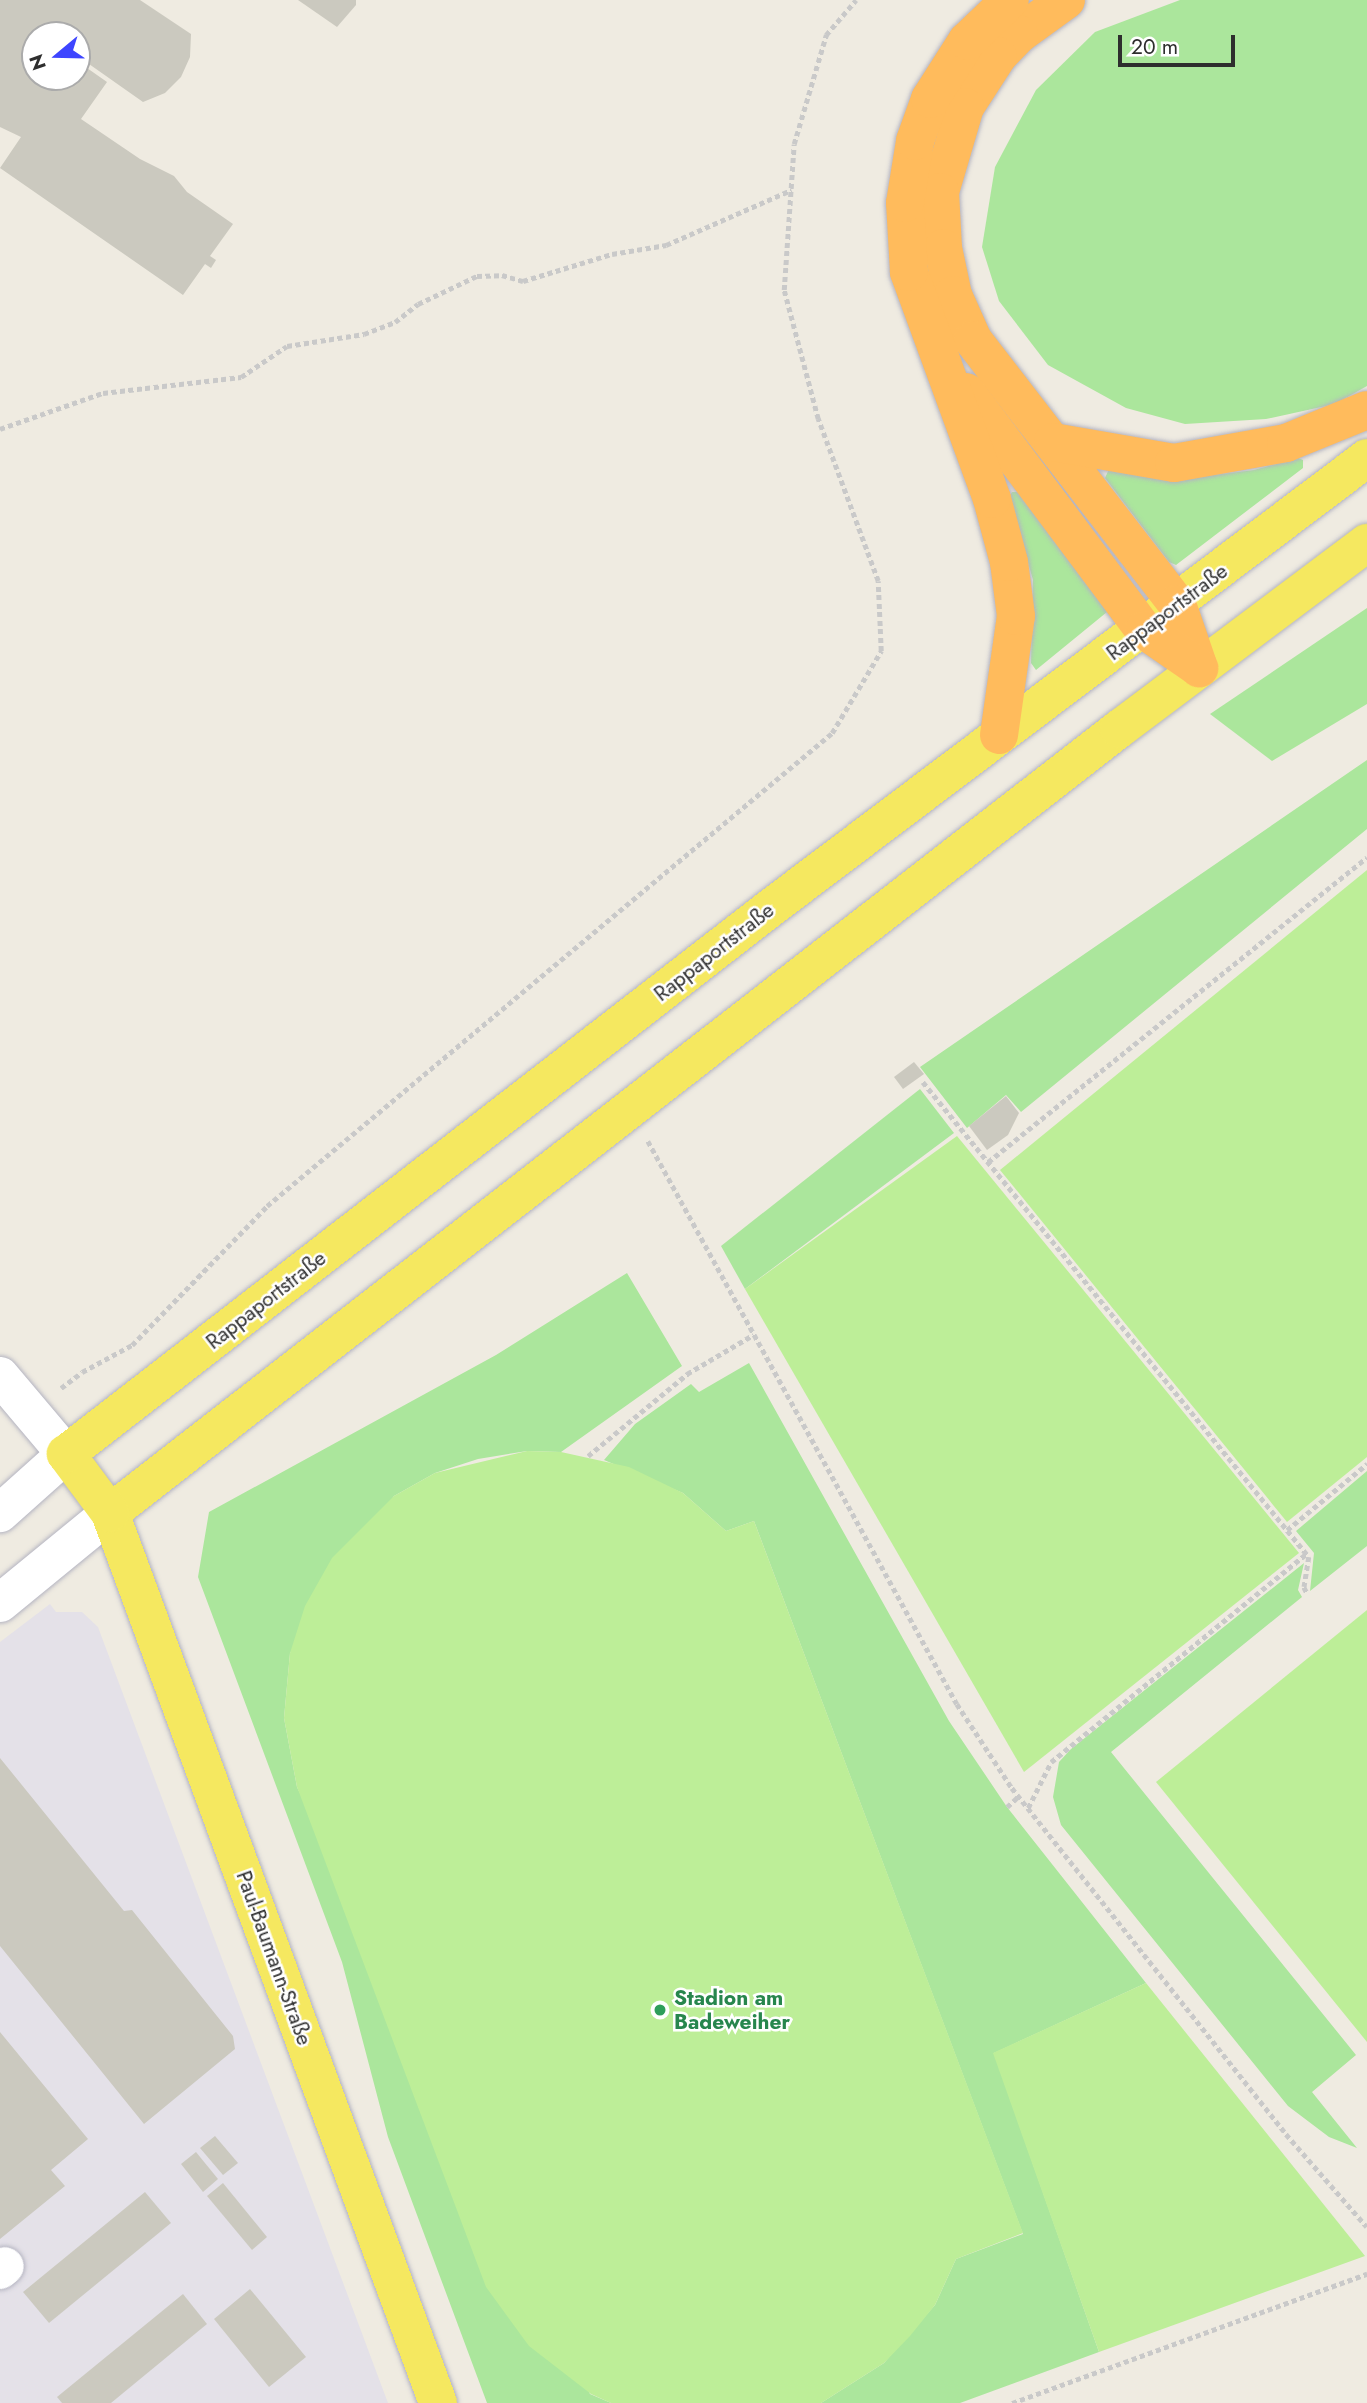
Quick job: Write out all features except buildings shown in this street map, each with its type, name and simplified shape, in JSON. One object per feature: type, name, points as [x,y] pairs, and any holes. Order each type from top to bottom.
[{"type":"highway","points":[[999,735],[1016,616],[1009,562],[992,499],[909,272],[906,179],[915,141],[936,89],[967,41],[1010,0]]},
{"type":"highway","points":[[1066,0],[1019,34],[980,80],[953,136],[940,192],[943,248],[953,295],[973,340],[1177,604],[1199,668]]},
{"type":"highway","points":[[942,359],[1144,631],[1199,668]]},
{"type":"highway","points":[[1052,442],[1174,463],[1286,443],[1367,410]]},
{"type":"main road","name":"Rappaportstraße","points":[[66,1454],[999,735],[1144,631],[1367,458]]},
{"type":"main road","points":[[110,1513],[1199,668],[1367,543]]},
{"type":"main road","name":"Paul-Baumann-Straße","points":[[66,1454],[110,1513],[438,2403]]},
{"type":"street","name":"Paul-Baumann-Straße","points":[[0,1376],[66,1454]]},
{"type":"street","points":[[0,1513],[66,1454]]},
{"type":"street","points":[[0,1603],[110,1513]]},
{"type":"path","points":[[31,1413],[82,1371],[132,1345],[267,1206],[832,733],[881,651],[878,581],[818,419],[784,290],[794,144],[826,35],[856,0]]},
{"type":"path","points":[[0,429],[103,393],[241,377],[287,346],[364,334],[477,276],[502,275],[523,281],[612,254],[666,245],[791,190]]},
{"type":"path","points":[[988,1162],[1367,857]]},
{"type":"path","points":[[923,1082],[1306,1554],[1307,1593]]},
{"type":"path","points":[[673,1179],[753,1335],[957,1704],[1028,1808],[1286,2134],[1367,2227]]},
{"type":"path","points":[[588,1456],[687,1374],[753,1335]]},
{"type":"path","points":[[1287,1530],[1367,1464]]},
{"type":"path","points":[[1028,1808],[1051,1762],[1306,1554]]},
{"type":"path","points":[[1007,1807],[1019,1796]]},
{"type":"path","points":[[1012,2403],[1367,2274]]},
{"type":"shaded area","points":[[50,1604],[56,1612],[82,1612],[98,1627],[388,2403],[0,2403],[0,1642]]},
{"type":"green space","points":[[1180,0],[1367,0],[1367,386],[1335,404],[1266,419],[1185,424],[1126,408],[1048,365],[999,301],[982,247],[995,167],[1036,90],[1095,32]]},
{"type":"green space","points":[[1298,458],[1303,460],[1303,468],[1176,565],[1169,562],[1105,478],[1109,469],[1189,478],[1254,470]]},
{"type":"green space","points":[[1012,492],[1020,492],[1107,612],[1036,670],[1031,663],[1033,580],[1009,497]]},
{"type":"green space","points":[[1367,608],[1367,704],[1272,761],[1210,714]]},
{"type":"green space","points":[[1367,760],[1367,829],[1021,1112],[1006,1095],[967,1128],[920,1067]]},
{"type":"green space","points":[[1367,870],[1367,1457],[1287,1522],[1000,1170]]},
{"type":"green space","points":[[920,1089],[954,1133],[745,1289],[721,1246]]},
{"type":"green space","points":[[957,1136],[1299,1553],[1024,1772],[745,1289]]},
{"type":"green space","points":[[627,1273],[682,1366],[561,1452],[527,1451],[478,1459],[435,1473],[394,1496],[290,1653],[284,1718],[297,1787],[590,2394],[611,2403],[487,2403],[388,2137],[342,1962],[198,1577],[209,1512],[496,1355]]},
{"type":"green space","points":[[749,1363],[949,1721],[1007,1807],[1146,1983],[994,2053],[1099,2352],[960,2403],[821,2403],[884,2363],[935,2305],[956,2259],[1023,2234],[754,1521],[726,1531],[683,1493],[604,1460],[635,1424],[691,1384],[699,1392]]},
{"type":"green space","name":"Stadion am Badeweiher","points":[[527,1451],[561,1452],[629,1467],[683,1493],[726,1531],[754,1521],[1023,2233],[956,2259],[935,2305],[910,2336],[884,2363],[821,2403],[611,2403],[591,2394],[529,2346],[486,2287],[297,1787],[284,1718],[290,1653],[305,1606],[332,1558],[394,1496],[435,1473]]},
{"type":"green space","points":[[1367,1471],[1367,1546],[1310,1591],[1314,1553],[1296,1531]]},
{"type":"green space","points":[[1304,1563],[1298,1590],[1302,1597],[1111,1752],[1356,2055],[1312,2092],[1357,2148],[1329,2137],[1288,2106],[1061,1825],[1053,1797],[1059,1762],[1071,1749]]},
{"type":"green space","points":[[1367,1610],[1367,2042],[1156,1782]]},
{"type":"green space","points":[[1146,1983],[1365,2256],[1099,2352],[993,2053]]},
{"type":"place","name":"Stadion am Badeweiher","points":[[660,2010]]}]
